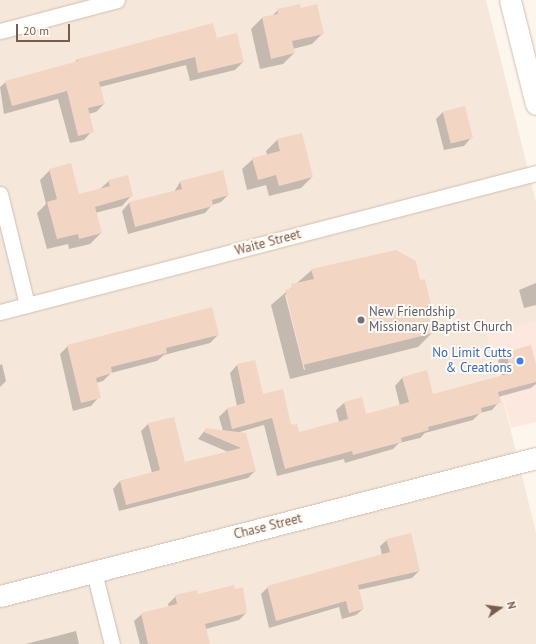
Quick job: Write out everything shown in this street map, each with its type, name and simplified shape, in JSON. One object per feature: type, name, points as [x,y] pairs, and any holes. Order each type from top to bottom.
[{"type":"street","points":[[0,31],[117,0]]},
{"type":"street","points":[[510,0],[536,104]]},
{"type":"street","name":"Waite Street","points":[[0,312],[536,173]]},
{"type":"street","points":[[0,194],[28,305]]},
{"type":"street","name":"Chase Street","points":[[0,596],[536,458]]},
{"type":"street","points":[[94,572],[112,644]]},
{"type":"shaded area","points":[[0,0],[486,0],[536,202],[536,322],[487,335],[536,532],[536,644],[0,644]]},
{"type":"shaded area","points":[[536,322],[536,422],[511,428],[487,334]]},
{"type":"building","points":[[300,4],[301,8],[317,4],[324,34],[292,41],[295,53],[271,59],[262,17],[278,14],[277,9]]},
{"type":"building","points":[[213,23],[217,38],[237,33],[244,62],[198,73],[195,57],[99,82],[105,104],[88,108],[94,132],[78,136],[67,91],[12,106],[5,81],[78,61],[78,59]]},
{"type":"building","points":[[465,106],[473,138],[451,144],[443,112]]},
{"type":"building","points":[[302,133],[313,177],[279,186],[276,175],[258,180],[252,158],[280,151],[277,139]]},
{"type":"building","points":[[71,163],[79,194],[110,186],[108,180],[128,175],[133,196],[95,207],[102,233],[79,239],[78,234],[57,239],[47,202],[57,199],[49,169]]},
{"type":"building","points":[[223,170],[229,195],[212,200],[213,206],[135,227],[129,202],[182,189],[180,181]]},
{"type":"building","name":"New Friendship Missionary Baptist Church","points":[[396,250],[416,261],[420,280],[425,279],[431,305],[427,306],[434,333],[303,365],[285,290],[292,288],[291,284],[314,279],[311,269]]},
{"type":"building","points":[[212,307],[219,335],[166,348],[167,353],[111,367],[112,373],[96,378],[101,398],[81,403],[67,345]]},
{"type":"building","points":[[531,345],[536,364],[536,382],[498,392],[501,403],[481,408],[482,413],[428,427],[429,430],[401,438],[402,442],[353,455],[352,451],[285,469],[272,418],[232,429],[227,408],[245,403],[237,364],[255,360],[263,394],[283,389],[291,425],[297,424],[299,432],[348,419],[344,402],[362,397],[366,414],[409,402],[402,377],[427,370],[433,394],[511,373],[506,352]]},
{"type":"building","points":[[174,417],[185,462],[241,448],[204,432],[206,428],[246,433],[256,471],[126,505],[120,481],[160,470],[148,423]]},
{"type":"building","points":[[411,533],[420,571],[358,585],[364,609],[349,613],[346,601],[276,621],[267,586],[390,552],[386,539]]},
{"type":"building","points":[[234,585],[235,589],[243,587],[247,613],[205,624],[210,644],[148,644],[141,613],[177,604],[175,595],[197,590],[198,594]]},
{"type":"place","name":"New Friendship Missionary Baptist Church","points":[[361,320]]},
{"type":"place","name":"No Limit Cutts & Creations","points":[[520,361]]}]
